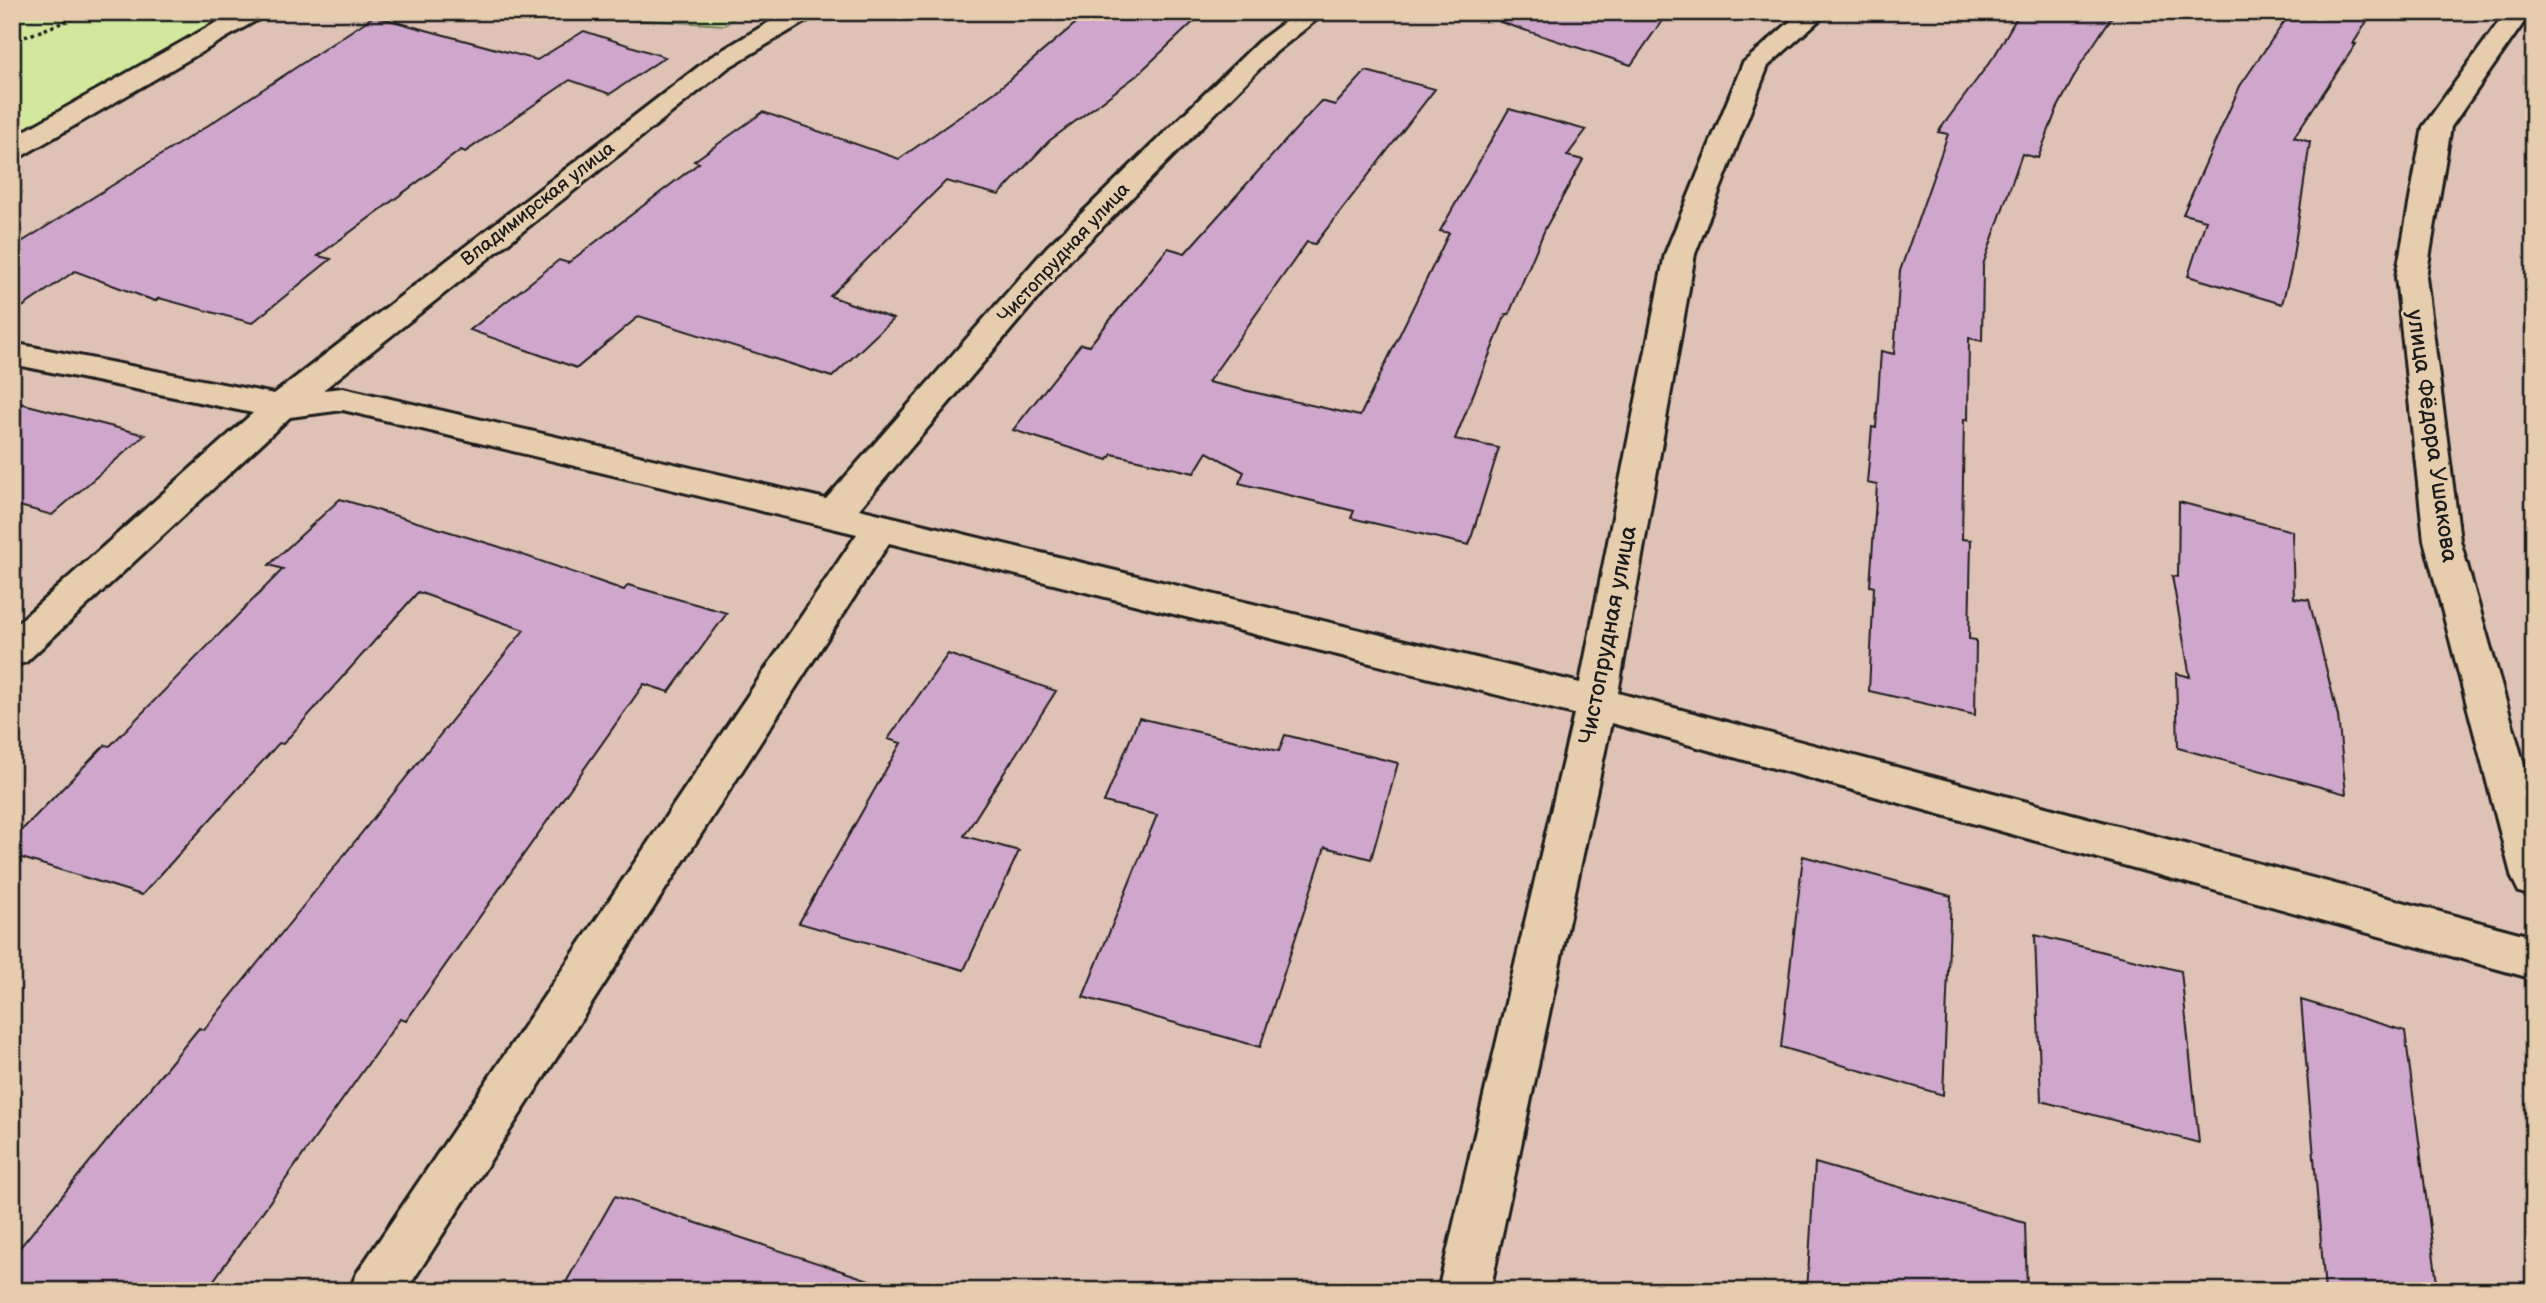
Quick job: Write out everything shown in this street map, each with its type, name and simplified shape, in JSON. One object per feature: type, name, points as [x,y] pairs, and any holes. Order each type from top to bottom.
[{"type":"street","points":[[12,150],[253,12]]},
{"type":"street","name":"Владимирская улица","points":[[12,651],[280,407],[720,62],[804,12]]},
{"type":"street","name":"Чистопрудная улица","points":[[834,514],[1058,254],[1267,47],[1314,12]]},
{"type":"street","name":"Чистопрудная улица","points":[[1464,1291],[1595,704],[1681,254],[1756,64],[1816,12]]},
{"type":"street","name":"улица Фёдора Ушакова","points":[[2519,12],[2437,127],[2411,277],[2442,540],[2534,878]]},
{"type":"street","points":[[12,353],[280,407],[343,399],[834,514],[880,528],[1595,704],[2534,958]]},
{"type":"street","points":[[375,1291],[880,528]]},
{"type":"path","points":[[12,42],[89,12]]},
{"type":"green space","points":[[12,12],[243,12],[12,139]]},
{"type":"green space","points":[[515,12],[741,12],[725,25]]},
{"type":"building","points":[[1089,12],[1204,12],[1136,76],[1049,141],[999,195],[946,181],[830,296],[893,319],[832,377],[639,316],[577,368],[470,330],[559,260],[568,263],[699,163],[694,161],[763,112],[899,159],[995,92]]},
{"type":"building","points":[[1501,12],[1668,12],[1631,65],[1500,22]]},
{"type":"building","points":[[2020,12],[2115,12],[2082,62],[2057,109],[2038,158],[2022,154],[1983,265],[1982,341],[1969,338],[1968,420],[1964,419],[1962,539],[1971,540],[1969,639],[1976,640],[1975,715],[1869,691],[1874,587],[1870,586],[1877,485],[1867,483],[1872,427],[1876,428],[1881,351],[1894,354],[1900,271],[1948,134],[1938,132],[1995,55]]},
{"type":"building","points":[[2291,12],[2373,12],[2353,44],[2356,44],[2294,137],[2310,142],[2291,270],[2282,304],[2188,276],[2206,220],[2183,214],[2240,86]]},
{"type":"building","points":[[374,16],[537,60],[584,31],[665,57],[610,94],[570,80],[465,152],[461,150],[318,256],[331,259],[252,323],[159,298],[155,301],[75,271],[12,314],[12,248],[204,128]]},
{"type":"building","points":[[1366,71],[1435,89],[1315,244],[1307,242],[1208,382],[1360,416],[1449,233],[1440,231],[1509,109],[1586,130],[1567,156],[1583,160],[1545,229],[1509,314],[1506,314],[1455,439],[1499,448],[1469,545],[1351,518],[1354,511],[1239,483],[1244,472],[1207,452],[1194,473],[1112,454],[1108,460],[1013,430],[1081,344],[1089,346],[1168,248],[1185,253],[1321,101],[1335,105]]},
{"type":"building","points":[[12,401],[145,435],[52,515],[12,504]]},
{"type":"building","points":[[340,499],[497,546],[624,590],[628,585],[727,613],[669,692],[644,684],[406,1021],[400,1019],[206,1291],[12,1291],[12,1257],[199,1028],[204,1030],[524,630],[418,592],[283,744],[279,743],[142,895],[12,855],[12,840],[105,745],[110,746],[283,569],[269,565]]},
{"type":"building","points":[[2179,502],[2292,531],[2294,598],[2309,600],[2338,716],[2346,794],[2178,748],[2176,673],[2190,677],[2172,576],[2178,577]]},
{"type":"building","points":[[948,654],[1056,691],[964,836],[1019,851],[964,970],[799,923],[901,743],[888,739]]},
{"type":"building","points":[[1139,718],[1279,751],[1285,735],[1398,763],[1371,859],[1325,847],[1260,1047],[1083,997],[1157,815],[1104,802]]},
{"type":"building","points":[[1803,856],[1951,896],[1943,1095],[1781,1047]]},
{"type":"building","points":[[2035,935],[2181,971],[2199,1143],[2041,1101]]},
{"type":"building","points":[[2301,1000],[2405,1031],[2438,1291],[2325,1291]]},
{"type":"building","points":[[1815,1163],[2025,1223],[2027,1291],[1807,1291]]},
{"type":"building","points":[[615,1196],[872,1281],[871,1291],[561,1291]]}]
